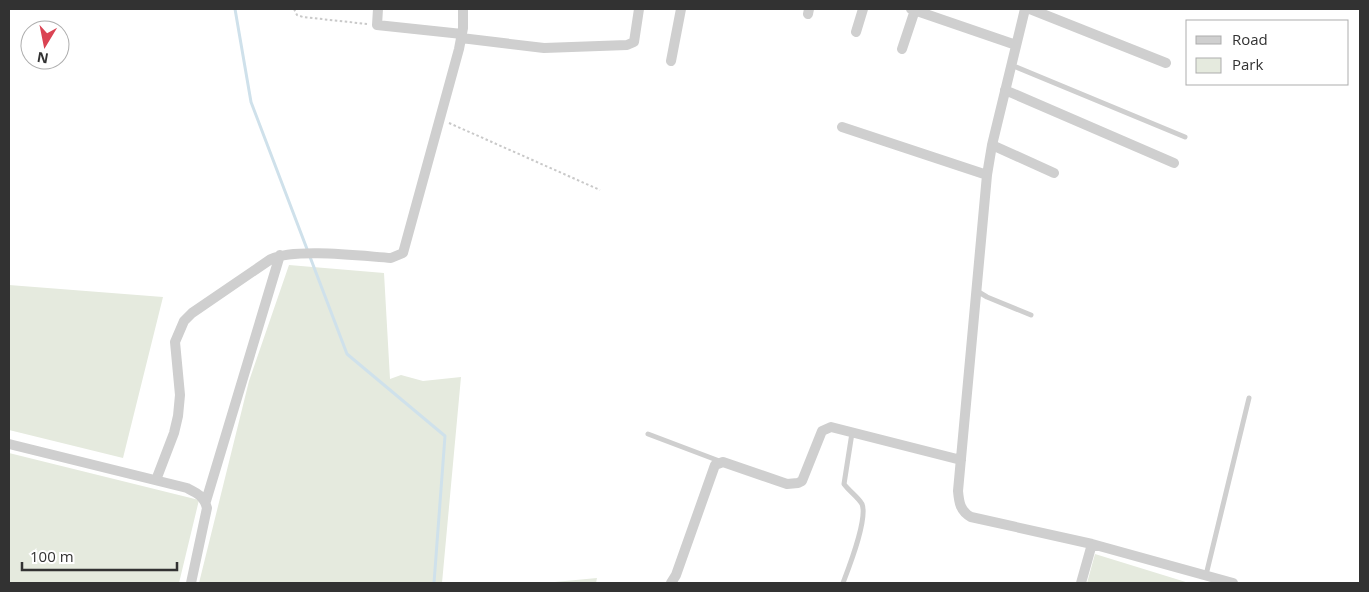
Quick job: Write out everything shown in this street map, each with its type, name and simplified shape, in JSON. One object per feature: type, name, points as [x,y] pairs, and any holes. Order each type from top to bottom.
[{"type":"street","points":[[378,9],[377,25],[544,48],[627,45],[634,42],[639,9]]},
{"type":"street","points":[[156,480],[174,433],[178,416],[180,395],[175,342],[184,321],[192,313],[271,259],[280,255],[316,254],[391,258],[403,254],[462,36],[463,9]]},
{"type":"street","points":[[671,61],[680,9]]},
{"type":"street","points":[[856,32],[863,9]]},
{"type":"street","points":[[902,49],[913,9],[1016,45]]},
{"type":"street","points":[[1025,9],[992,145],[987,175],[958,491],[961,507],[965,514],[971,517],[1092,544],[1232,583]]},
{"type":"street","points":[[1030,9],[1166,63]]},
{"type":"street","points":[[1005,90],[1174,163]]},
{"type":"street","points":[[842,127],[987,175]]},
{"type":"street","points":[[992,145],[1054,173]]},
{"type":"street","points":[[192,583],[207,508],[206,501],[280,255]]},
{"type":"street","points":[[671,583],[676,575],[715,466],[723,462],[787,484],[798,484],[802,481],[822,431],[831,427],[961,460]]},
{"type":"street","points":[[9,444],[187,488],[200,494],[206,501]]},
{"type":"street","points":[[1081,583],[1092,544]]},
{"type":"lane","points":[[1012,65],[1186,137]]},
{"type":"lane","points":[[976,290],[1031,315]]},
{"type":"lane","points":[[1205,576],[1249,398]]},
{"type":"lane","points":[[843,583],[855,548],[864,510],[861,502],[844,484],[852,433]]},
{"type":"lane","points":[[648,434],[723,462]]},
{"type":"path","points":[[294,9],[297,14],[303,17],[377,25]]},
{"type":"path","points":[[439,118],[600,190]]},
{"type":"green space","points":[[289,265],[384,273],[390,379],[401,375],[423,381],[461,377],[442,583],[199,583],[249,381]]},
{"type":"green space","points":[[9,285],[163,297],[123,458],[9,430]]},
{"type":"green space","points":[[9,453],[199,500],[179,583],[9,583]]},
{"type":"green space","points":[[1095,554],[1189,583],[1087,583]]},
{"type":"green space","points":[[597,578],[596,583],[544,583]]},
{"type":"waterway","points":[[235,9],[251,102],[347,354],[445,436],[434,583]]}]
